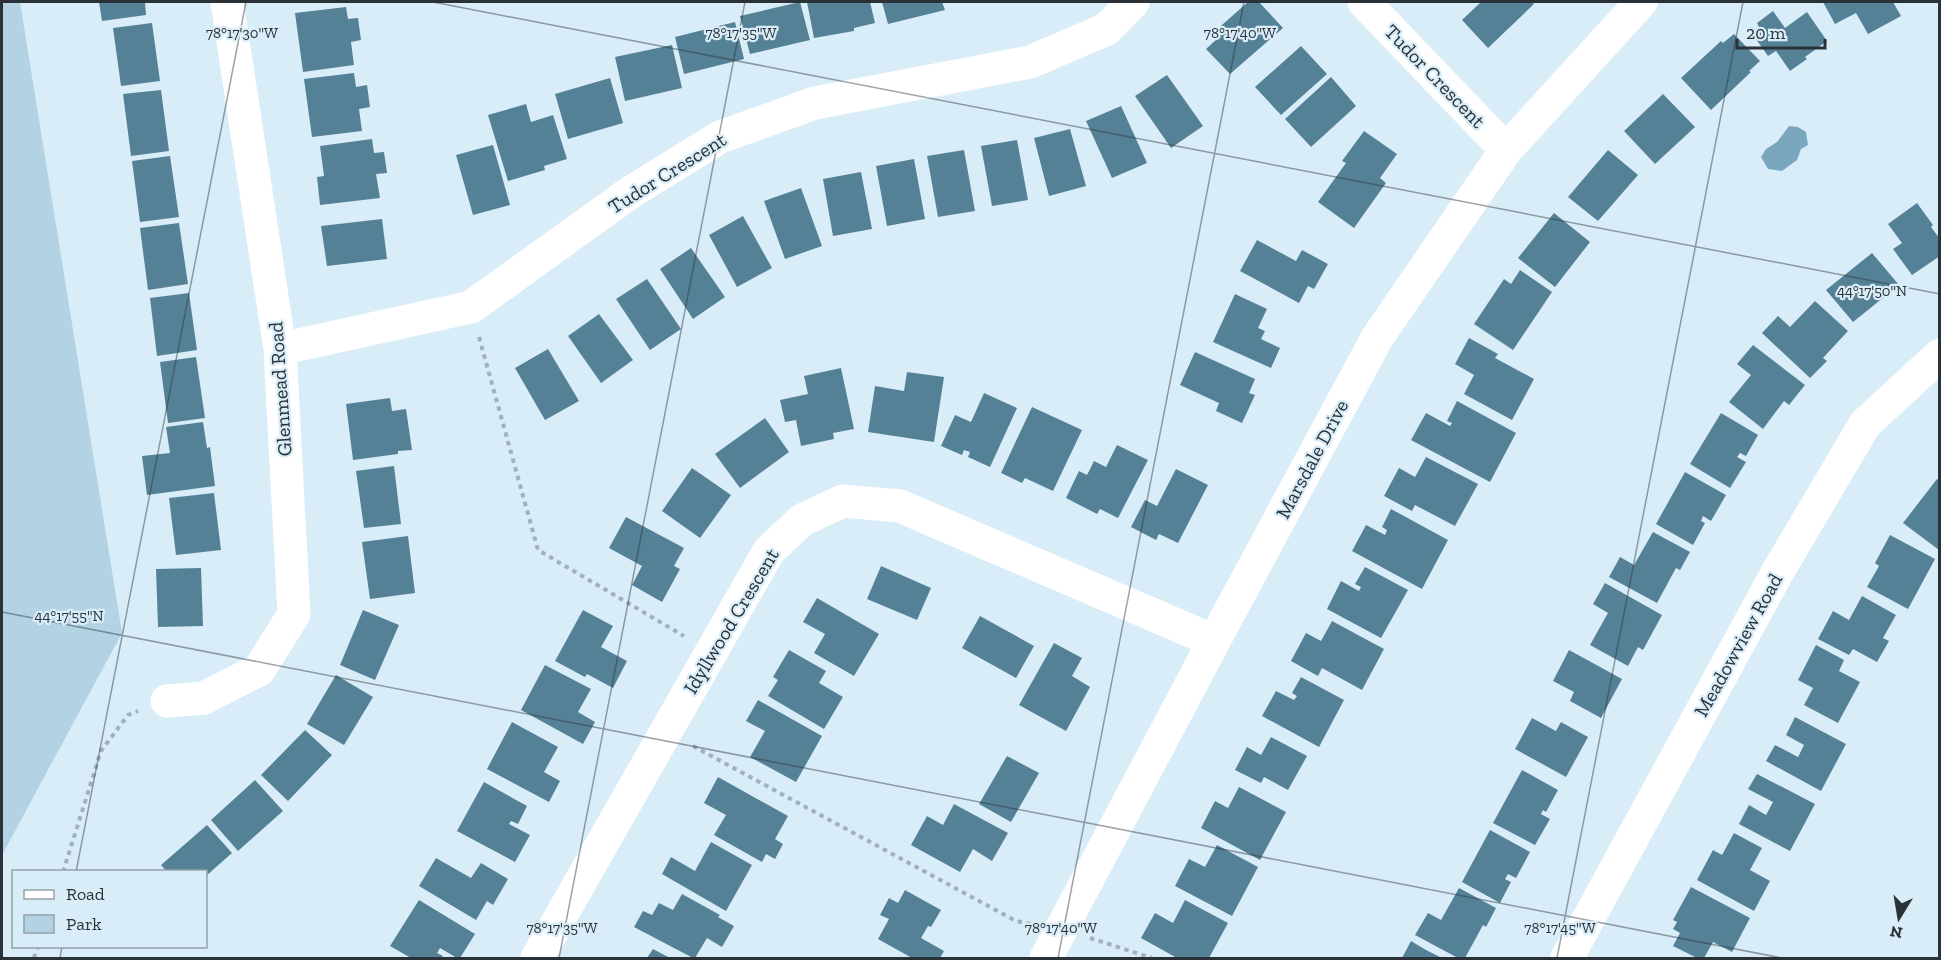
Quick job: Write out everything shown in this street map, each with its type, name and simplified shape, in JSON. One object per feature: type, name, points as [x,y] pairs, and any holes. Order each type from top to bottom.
[{"type":"street","name":"Glenmead Road","points":[[167,701],[204,698],[260,670],[294,614],[280,349],[227,2]]},
{"type":"street","name":"Tudor Crescent","points":[[280,349],[471,307],[631,192],[720,137],[815,103],[1030,62],[1107,29],[1133,2]]},
{"type":"street","name":"Tudor Crescent","points":[[1364,2],[1506,150]]},
{"type":"street","name":"Marsdale Drive","points":[[1046,958],[1377,339],[1506,150],[1641,2]]},
{"type":"street","name":"Meadowview Road","points":[[1567,958],[1778,573],[1865,424],[1940,355]]},
{"type":"street","name":"Idyllwood Crescent","points":[[537,958],[769,551],[802,520],[843,501],[900,506],[1214,641]]},
{"type":"path","points":[[471,307],[537,550],[711,652]]},
{"type":"path","points":[[64,870],[101,751],[128,714],[167,701]]},
{"type":"path","points":[[666,732],[1016,921],[1061,929],[1152,958]]},
{"type":"green space","points":[[2,2],[20,2],[122,633],[2,855]]},
{"type":"shaded area","points":[[1789,126],[1798,127],[1806,132],[1808,145],[1801,149],[1797,160],[1782,171],[1768,169],[1761,157],[1766,149],[1777,142]]},
{"type":"building","points":[[99,2],[145,2],[146,15],[102,21]]},
{"type":"building","points":[[800,2],[810,40],[750,54],[740,16]]},
{"type":"building","points":[[807,2],[870,2],[875,23],[854,28],[854,31],[814,38]]},
{"type":"building","points":[[882,2],[942,2],[945,10],[888,24]]},
{"type":"building","points":[[1248,2],[1259,2],[1283,28],[1230,74],[1206,49],[1218,38],[1214,32]]},
{"type":"building","points":[[1481,2],[1531,2],[1534,4],[1488,48],[1462,20]]},
{"type":"building","points":[[1823,2],[1893,2],[1901,16],[1868,34],[1856,13],[1835,24]]},
{"type":"building","points":[[346,7],[348,19],[358,18],[361,40],[351,42],[354,65],[303,72],[295,13]]},
{"type":"building","points":[[1773,11],[1785,28],[1807,12],[1827,41],[1790,71],[1776,51],[1768,56],[1751,32],[1759,27],[1757,23]]},
{"type":"building","points":[[735,22],[744,59],[684,74],[675,37]]},
{"type":"building","points":[[152,23],[160,81],[121,86],[113,28]]},
{"type":"building","points":[[1734,34],[1760,61],[1711,110],[1681,78],[1721,41],[1723,43]]},
{"type":"building","points":[[672,45],[682,88],[625,101],[615,57]]},
{"type":"building","points":[[1301,46],[1327,74],[1281,115],[1255,87]]},
{"type":"building","points":[[354,73],[356,87],[367,85],[370,107],[359,109],[362,131],[312,137],[304,79]]},
{"type":"building","points":[[1167,75],[1203,126],[1171,148],[1135,96]]},
{"type":"building","points":[[1331,77],[1356,106],[1311,147],[1285,119]]},
{"type":"building","points":[[610,78],[623,123],[568,139],[555,94]]},
{"type":"building","points":[[161,90],[169,151],[131,156],[123,94]]},
{"type":"building","points":[[1663,94],[1695,127],[1655,164],[1624,131]]},
{"type":"building","points":[[526,104],[531,122],[553,115],[567,159],[544,166],[545,170],[508,181],[488,115]]},
{"type":"building","points":[[1121,106],[1147,163],[1112,178],[1086,121]]},
{"type":"building","points":[[1070,129],[1086,186],[1049,196],[1034,138]]},
{"type":"building","points":[[1364,131],[1397,154],[1380,178],[1386,183],[1354,228],[1318,202],[1346,163],[1342,161]]},
{"type":"building","points":[[372,139],[374,153],[384,152],[387,173],[376,174],[380,198],[320,205],[317,177],[324,176],[320,146]]},
{"type":"building","points":[[1017,140],[1028,200],[992,206],[981,146]]},
{"type":"building","points":[[493,145],[510,205],[473,215],[456,155]]},
{"type":"building","points":[[964,150],[975,211],[938,217],[927,156]]},
{"type":"building","points":[[1608,150],[1638,175],[1598,221],[1568,197]]},
{"type":"building","points":[[170,156],[179,217],[140,222],[132,161]]},
{"type":"building","points":[[914,159],[925,219],[887,226],[876,166]]},
{"type":"building","points":[[861,172],[872,229],[833,236],[823,179]]},
{"type":"building","points":[[801,188],[822,246],[785,259],[764,201]]},
{"type":"building","points":[[1917,203],[1940,239],[1940,256],[1912,275],[1893,249],[1902,243],[1888,224]]},
{"type":"building","points":[[1554,213],[1590,242],[1555,287],[1518,258]]},
{"type":"building","points":[[743,216],[772,268],[737,287],[709,235]]},
{"type":"building","points":[[382,219],[387,259],[327,266],[321,226]]},
{"type":"building","points":[[179,223],[188,284],[148,290],[140,228]]},
{"type":"building","points":[[1257,240],[1296,261],[1302,250],[1328,264],[1314,289],[1308,286],[1299,303],[1240,271]]},
{"type":"building","points":[[691,248],[725,297],[693,319],[660,269]]},
{"type":"building","points":[[1872,253],[1899,285],[1853,322],[1826,290]]},
{"type":"building","points":[[1520,270],[1552,292],[1513,350],[1474,324],[1504,279],[1511,284]]},
{"type":"building","points":[[647,279],[681,329],[650,350],[616,299]]},
{"type":"building","points":[[189,293],[197,350],[157,356],[150,298]]},
{"type":"building","points":[[1235,294],[1267,309],[1258,328],[1265,331],[1261,339],[1280,348],[1271,368],[1213,342]]},
{"type":"building","points":[[1815,301],[1848,331],[1823,358],[1827,361],[1810,378],[1762,333],[1778,316],[1790,327]]},
{"type":"building","points":[[599,314],[633,360],[601,383],[568,336]]},
{"type":"building","points":[[1469,338],[1498,354],[1495,358],[1534,379],[1512,420],[1464,394],[1474,375],[1455,364]]},
{"type":"building","points":[[1753,345],[1805,385],[1789,405],[1784,401],[1763,429],[1729,402],[1751,375],[1737,364]]},
{"type":"building","points":[[548,349],[579,401],[545,420],[515,368]]},
{"type":"building","points":[[1195,352],[1255,379],[1249,393],[1255,395],[1242,423],[1216,411],[1219,403],[1180,385]]},
{"type":"building","points":[[196,357],[205,418],[168,423],[160,362]]},
{"type":"building","points":[[841,368],[854,429],[833,433],[834,439],[801,446],[796,420],[785,422],[780,400],[808,394],[804,376]]},
{"type":"building","points":[[907,372],[944,377],[934,442],[868,432],[875,386],[904,391]]},
{"type":"building","points":[[984,393],[1017,408],[990,467],[968,457],[970,452],[964,450],[962,455],[941,446],[955,415],[971,422]]},
{"type":"building","points":[[390,398],[392,411],[406,409],[412,450],[353,460],[346,404]]},
{"type":"building","points":[[1457,401],[1516,433],[1490,482],[1411,440],[1426,413],[1450,426],[1452,423],[1447,421]]},
{"type":"building","points":[[1032,407],[1082,430],[1053,491],[1025,478],[1022,483],[1001,473]]},
{"type":"building","points":[[1721,413],[1758,435],[1746,456],[1740,453],[1737,457],[1746,462],[1730,488],[1690,464]]},
{"type":"building","points":[[765,418],[789,452],[740,488],[715,454]]},
{"type":"building","points":[[203,422],[207,448],[210,447],[215,486],[147,495],[142,456],[170,453],[166,427]]},
{"type":"building","points":[[1117,445],[1148,460],[1118,518],[1100,509],[1097,514],[1066,498],[1079,471],[1087,475],[1094,461],[1106,467]]},
{"type":"building","points":[[1426,457],[1478,484],[1455,526],[1415,505],[1412,511],[1384,496],[1399,468],[1415,477]]},
{"type":"building","points":[[394,466],[401,524],[364,528],[356,471]]},
{"type":"building","points":[[692,468],[731,495],[700,538],[662,511]]},
{"type":"building","points":[[1176,469],[1208,485],[1178,543],[1159,534],[1156,540],[1131,527],[1145,500],[1157,506]]},
{"type":"building","points":[[1685,472],[1726,495],[1711,521],[1703,516],[1701,521],[1705,523],[1693,545],[1656,524]]},
{"type":"building","points":[[1937,479],[1940,481],[1939,550],[1903,523]]},
{"type":"building","points":[[214,493],[221,550],[176,555],[169,498]]},
{"type":"building","points":[[1391,509],[1448,540],[1422,589],[1352,551],[1366,525],[1385,535],[1387,530],[1382,527]]},
{"type":"building","points":[[626,517],[684,548],[674,566],[680,569],[662,602],[632,585],[642,566],[609,548]]},
{"type":"building","points":[[1653,532],[1690,552],[1680,570],[1676,568],[1657,603],[1609,577],[1620,557],[1634,565]]},
{"type":"building","points":[[1890,535],[1935,559],[1908,609],[1867,587],[1879,566],[1875,563]]},
{"type":"building","points":[[408,536],[415,593],[370,599],[362,542]]},
{"type":"building","points":[[881,566],[931,588],[917,620],[867,599]]},
{"type":"building","points":[[1365,567],[1408,590],[1381,638],[1327,609],[1341,581],[1359,591],[1361,587],[1355,584]]},
{"type":"building","points":[[201,568],[203,626],[158,627],[156,569]]},
{"type":"building","points":[[1605,583],[1662,615],[1643,650],[1638,647],[1628,666],[1590,645],[1608,613],[1593,604]]},
{"type":"building","points":[[1862,596],[1896,615],[1883,638],[1889,641],[1877,662],[1853,649],[1849,655],[1818,639],[1833,611],[1849,620]]},
{"type":"building","points":[[817,598],[879,634],[854,676],[814,653],[825,634],[803,622]]},
{"type":"building","points":[[363,610],[399,625],[375,680],[340,665]]},
{"type":"building","points":[[583,610],[613,626],[601,647],[627,661],[613,688],[587,674],[585,677],[555,661]]},
{"type":"building","points":[[980,616],[1034,646],[1016,678],[962,648]]},
{"type":"building","points":[[1332,621],[1384,649],[1362,690],[1322,668],[1318,676],[1291,661],[1306,633],[1321,641]]},
{"type":"building","points":[[1054,643],[1082,658],[1072,676],[1090,687],[1066,731],[1019,705]]},
{"type":"building","points":[[1816,645],[1844,660],[1839,671],[1860,682],[1838,723],[1804,705],[1813,688],[1798,680]]},
{"type":"building","points":[[789,650],[826,671],[819,683],[843,697],[824,729],[768,696],[778,680],[773,677]]},
{"type":"building","points":[[1569,650],[1622,679],[1601,718],[1570,701],[1574,692],[1553,681]]},
{"type":"building","points":[[545,665],[591,689],[578,712],[595,722],[583,744],[521,710]]},
{"type":"building","points":[[336,675],[373,697],[344,745],[307,724]]},
{"type":"building","points":[[1301,677],[1344,700],[1319,747],[1262,716],[1276,691],[1294,700],[1297,696],[1292,693]]},
{"type":"building","points":[[758,700],[822,736],[796,782],[750,757],[765,731],[746,721]]},
{"type":"building","points":[[1795,717],[1846,744],[1821,791],[1766,761],[1775,745],[1798,757],[1804,745],[1786,735]]},
{"type":"building","points":[[1532,718],[1556,731],[1561,722],[1588,737],[1566,777],[1515,749]]},
{"type":"building","points":[[512,722],[558,747],[544,772],[560,781],[549,802],[487,769]]},
{"type":"building","points":[[305,730],[332,755],[288,801],[261,775]]},
{"type":"building","points":[[1271,737],[1307,756],[1288,790],[1264,777],[1261,783],[1235,770],[1247,747],[1261,755]]},
{"type":"building","points":[[1007,756],[1039,773],[1011,822],[979,804]]},
{"type":"building","points":[[1522,770],[1558,790],[1546,812],[1543,810],[1541,814],[1550,819],[1535,845],[1493,823]]},
{"type":"building","points":[[1757,774],[1815,804],[1790,851],[1739,824],[1749,805],[1766,815],[1773,802],[1748,789]]},
{"type":"building","points":[[718,777],[788,816],[775,839],[783,844],[775,859],[766,854],[762,862],[714,835],[726,815],[704,803]]},
{"type":"building","points":[[255,780],[283,811],[238,851],[211,820]]},
{"type":"building","points":[[484,782],[527,806],[518,824],[511,821],[509,824],[530,835],[515,862],[457,831]]},
{"type":"building","points":[[1239,787],[1286,812],[1260,860],[1201,828],[1215,801],[1228,808]]},
{"type":"building","points":[[954,804],[1008,833],[992,861],[973,849],[960,872],[911,845],[927,816],[943,825]]},
{"type":"building","points":[[207,825],[232,853],[207,875],[207,870],[165,870],[161,865]]},
{"type":"building","points":[[1490,830],[1530,852],[1516,878],[1508,874],[1505,879],[1511,882],[1500,903],[1462,882]]},
{"type":"building","points":[[1734,833],[1762,848],[1750,870],[1770,881],[1754,911],[1697,880],[1713,850],[1722,855]]},
{"type":"building","points":[[711,842],[752,865],[726,911],[662,874],[671,857],[695,871]]},
{"type":"building","points":[[1217,845],[1258,867],[1232,916],[1175,886],[1189,859],[1205,867]]},
{"type":"building","points":[[436,858],[471,878],[481,863],[508,879],[493,905],[487,901],[476,920],[419,886]]},
{"type":"building","points":[[1691,887],[1750,918],[1732,952],[1713,942],[1704,958],[1697,958],[1673,946],[1680,933],[1673,929],[1677,922],[1673,920]]},
{"type":"building","points":[[1459,888],[1496,908],[1486,927],[1483,925],[1465,958],[1458,958],[1415,935],[1428,913],[1441,920]]},
{"type":"building","points":[[905,890],[941,910],[921,938],[944,951],[940,958],[912,958],[878,939],[889,919],[880,915],[889,898],[898,903]]},
{"type":"building","points":[[682,894],[720,915],[718,917],[734,926],[722,947],[707,938],[693,958],[634,927],[643,911],[652,915],[659,903],[673,910]]},
{"type":"building","points":[[419,900],[475,934],[460,958],[440,948],[437,953],[443,956],[441,958],[411,958],[390,946]]},
{"type":"building","points":[[1185,900],[1228,923],[1209,958],[1177,958],[1141,938],[1155,913],[1173,923]]},
{"type":"building","points":[[1411,941],[1426,950],[1442,958],[1402,958]]},
{"type":"building","points":[[653,949],[670,958],[647,958]]}]
